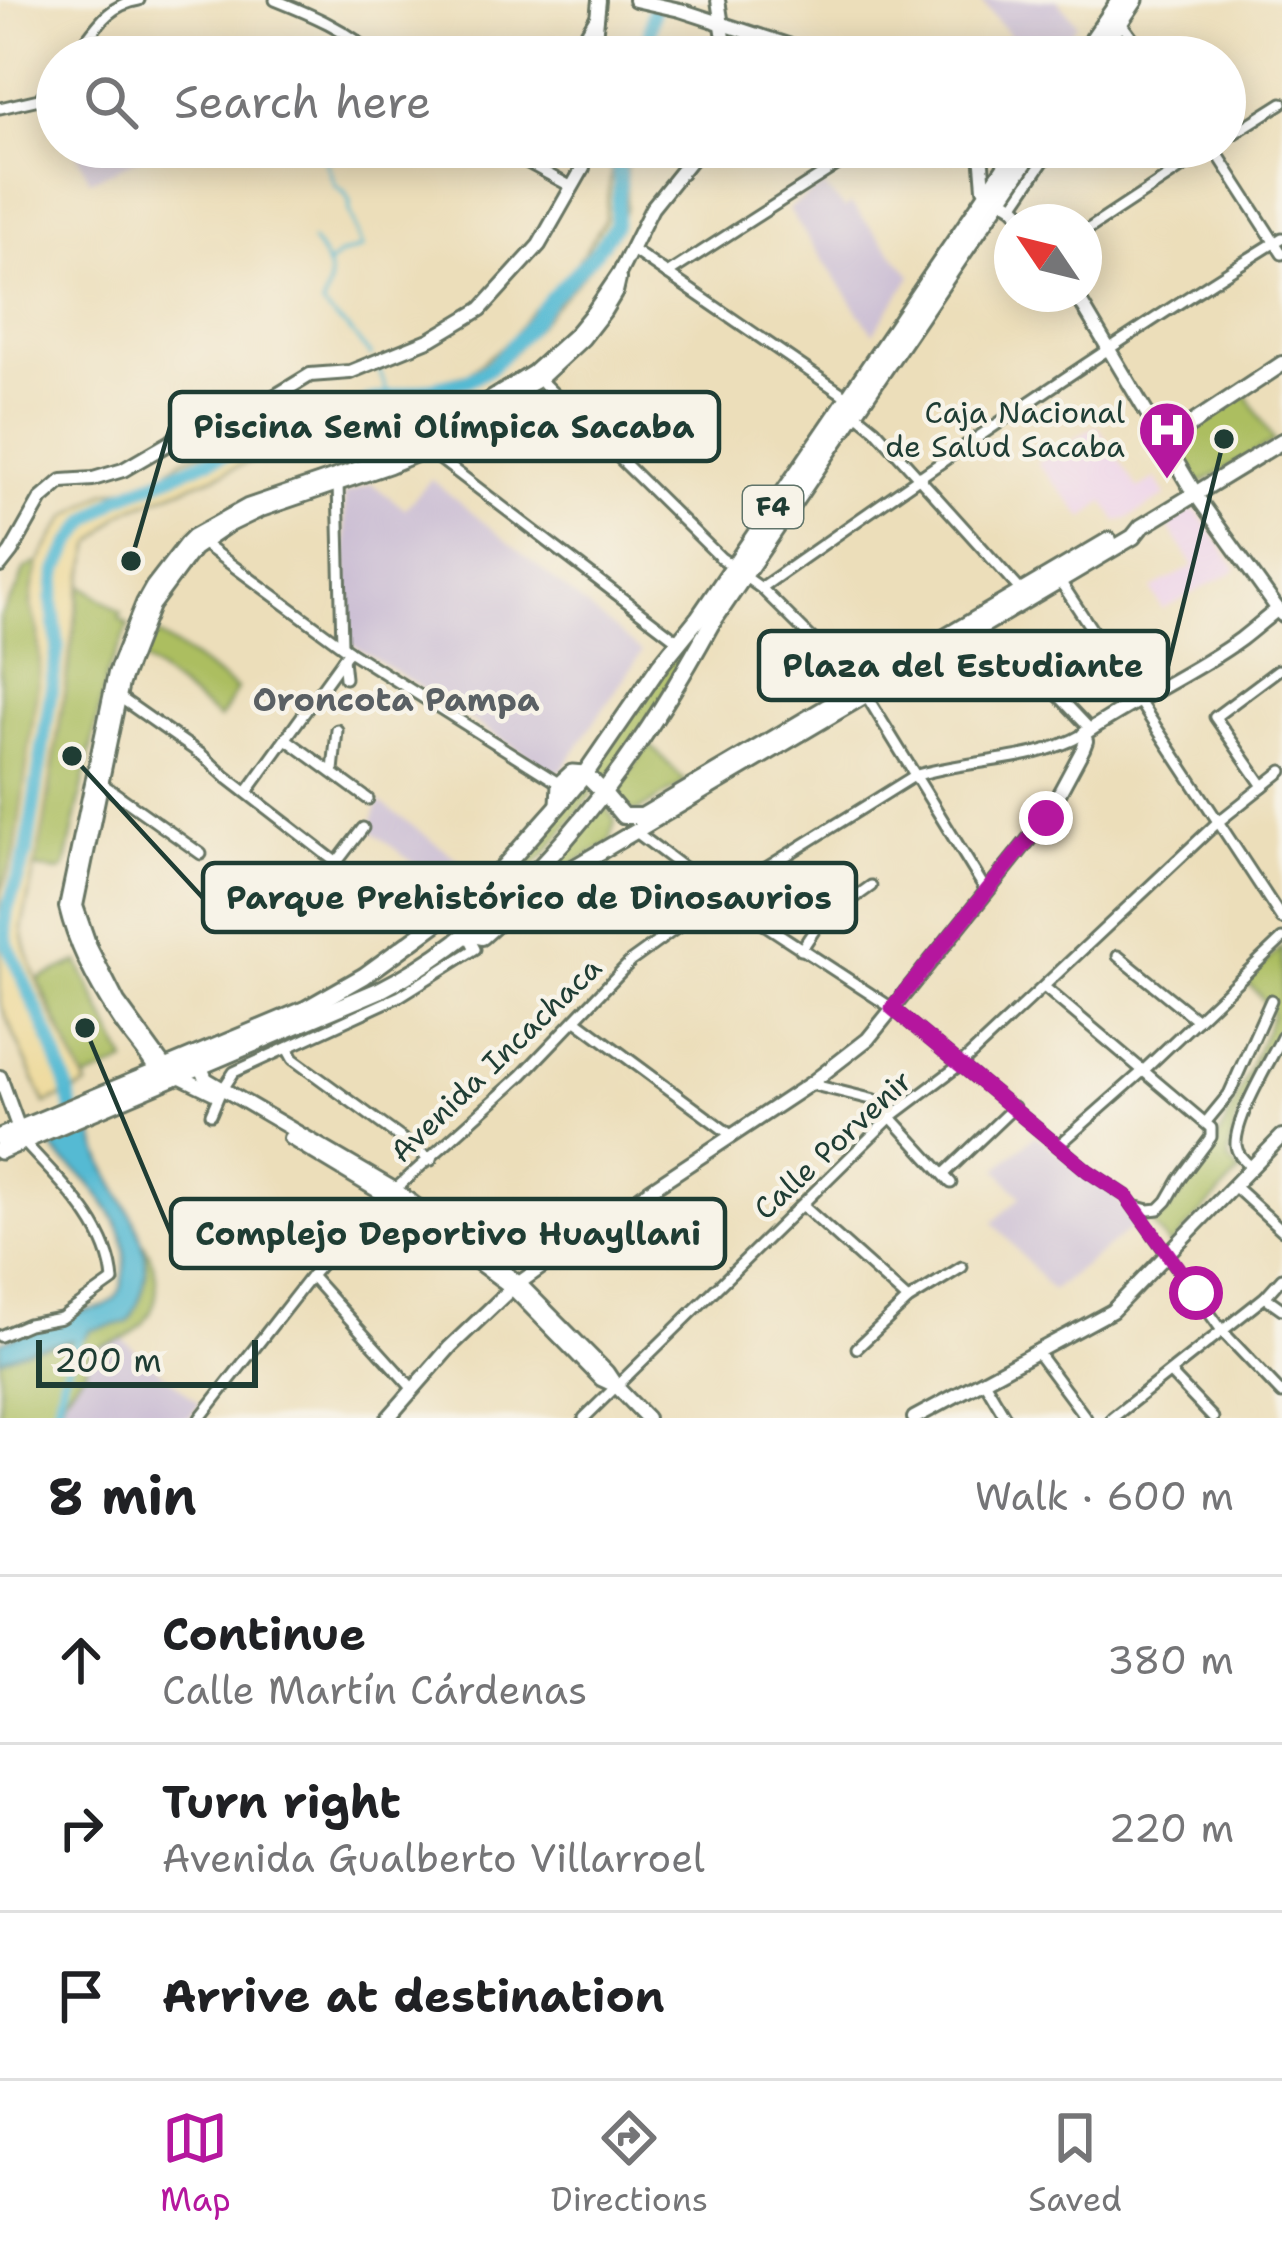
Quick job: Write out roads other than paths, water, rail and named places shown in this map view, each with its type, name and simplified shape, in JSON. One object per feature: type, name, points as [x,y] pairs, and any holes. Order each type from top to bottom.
[{"type":"highway","points":[[1095,36],[1120,0]]},
{"type":"highway","points":[[1117,36],[1135,0]]},
{"type":"highway","name":"F4","points":[[1000,199],[1011,168]]},
{"type":"highway","name":"F4","points":[[168,1072],[201,1066],[380,990],[421,968],[521,886],[603,793],[682,678],[739,571],[850,404],[1021,168]]},
{"type":"highway","name":"F4","points":[[0,1151],[29,1132],[138,1087],[331,996],[464,903],[493,879],[559,806],[678,641],[739,571]]},
{"type":"highway","points":[[559,806],[560,784],[572,773],[585,774],[603,793]]},
{"type":"highway","points":[[464,903],[459,918],[467,934]]},
{"type":"highway","name":"F4","points":[[0,1137],[29,1132]]},
{"type":"main road","points":[[635,0],[759,36]]},
{"type":"main road","points":[[718,0],[725,36]]},
{"type":"main road","points":[[0,566],[41,499],[62,481],[123,470],[171,442],[186,427],[243,409],[251,411],[310,375],[350,372],[430,339],[482,309],[539,245],[583,168]]},
{"type":"main road","points":[[338,479],[428,450],[583,339],[616,292],[620,272],[652,208],[684,168]]},
{"type":"main road","points":[[982,168],[985,188],[1006,204]]},
{"type":"main road","points":[[392,1416],[450,1347],[515,1285],[810,1084],[868,1039],[1046,818],[1083,749],[1087,731],[1203,664],[1281,610],[1195,494],[1086,312]]},
{"type":"main road","points":[[1165,442],[1282,364]]},
{"type":"main road","points":[[75,881],[115,694],[140,624],[197,539],[421,442],[536,376]]},
{"type":"main road","points":[[467,934],[482,937],[534,891],[1057,577],[1132,537],[1141,526],[1282,442]]},
{"type":"main road","points":[[603,793],[617,811],[629,818],[642,816],[864,692]]},
{"type":"main road","points":[[115,694],[100,783],[66,907],[118,1002],[168,1072],[221,1092],[392,1193],[515,1285],[608,1372],[647,1418]]},
{"type":"main road","points":[[614,845],[617,811]]},
{"type":"main road","points":[[201,1066],[206,1079],[221,1092]]},
{"type":"main road","points":[[0,1077],[29,1132]]},
{"type":"main road","points":[[918,1417],[1112,1311],[1282,1136]]},
{"type":"street","points":[[275,0],[347,36]]},
{"type":"street","points":[[90,36],[110,10],[131,1]]},
{"type":"street","points":[[583,36],[598,7]]},
{"type":"street","points":[[1122,36],[1125,28]]},
{"type":"street","points":[[1125,28],[1131,36]]},
{"type":"street","points":[[0,108],[36,100]]},
{"type":"street","points":[[1246,126],[1282,103]]},
{"type":"street","points":[[536,168],[572,187]]},
{"type":"street","points":[[667,274],[832,168]]},
{"type":"street","points":[[1000,199],[1032,168]]},
{"type":"street","points":[[1102,220],[1181,168]]},
{"type":"street","points":[[1228,168],[1278,240],[1282,254]]},
{"type":"street","points":[[760,588],[917,478],[1278,240]]},
{"type":"street","points":[[631,249],[850,404],[1025,596]]},
{"type":"street","points":[[536,376],[864,692],[987,892]]},
{"type":"street","points":[[428,450],[678,641]]},
{"type":"street","points":[[338,479],[345,678]]},
{"type":"street","points":[[197,539],[345,652],[560,784]]},
{"type":"street","points":[[1057,577],[1282,919]]},
{"type":"street","points":[[247,792],[345,652]]},
{"type":"street","points":[[1263,786],[1215,717],[1278,670]]},
{"type":"street","points":[[1052,689],[1086,722],[1087,731]]},
{"type":"street","points":[[115,694],[202,754],[416,923]]},
{"type":"street","points":[[334,771],[337,730]]},
{"type":"street","name":"Avenida Incachaca","points":[[200,1418],[353,1227],[430,1160],[631,961],[721,896],[914,776],[944,766],[1023,758],[1087,731]]},
{"type":"street","points":[[286,739],[368,799]]},
{"type":"street","name":"Calle Porvenir","points":[[584,1418],[892,1116],[961,1064],[1218,822],[1282,771]]},
{"type":"street","points":[[100,783],[201,854]]},
{"type":"street","points":[[338,862],[363,828]]},
{"type":"street","points":[[636,832],[721,896],[892,1008],[1088,1171],[1126,1196],[1223,1332],[1282,1394]]},
{"type":"street","points":[[801,950],[819,923],[871,886]]},
{"type":"street","points":[[211,1114],[234,1072],[400,997],[472,952],[475,946],[467,934]]},
{"type":"street","points":[[1058,1146],[1282,939]]},
{"type":"street","points":[[1118,956],[1196,1020]]},
{"type":"street","points":[[1044,987],[1211,1127],[1211,1137],[1160,1209],[1132,1206]]},
{"type":"street","points":[[1206,1122],[1229,1094],[1271,1000]]},
{"type":"street","points":[[576,1020],[731,1135]]},
{"type":"street","points":[[1252,1168],[1236,1147],[1240,1122],[1282,1037]]},
{"type":"street","points":[[287,1048],[293,1059],[430,1160]]},
{"type":"street","points":[[810,1084],[874,1100],[948,1179],[1014,1107]]},
{"type":"street","points":[[0,1336],[61,1318],[113,1281],[96,1227],[29,1132]]},
{"type":"street","points":[[1235,1187],[1282,1230]]},
{"type":"street","points":[[802,1205],[908,1300]]},
{"type":"street","points":[[856,1348],[908,1300],[962,1267]]},
{"type":"street","points":[[311,1276],[412,1388]]},
{"type":"street","points":[[1112,1418],[1265,1298],[1282,1278]]},
{"type":"street","points":[[1265,1298],[1282,1309]]},
{"type":"street","points":[[1036,1351],[1086,1418]]},
{"type":"street","points":[[1171,1374],[1213,1418]]},
{"type":"street","points":[[984,1381],[1006,1418]]},
{"type":"water","points":[[91,1122],[98,1150],[142,1243],[146,1266],[142,1293],[128,1322],[0,1359],[0,1342],[107,1305],[119,1292],[125,1263],[120,1229],[92,1187],[57,1154],[49,1139]]},
{"type":"waterway","points":[[649,36],[656,0]]},
{"type":"waterway","points":[[327,266],[339,255],[362,248],[350,203],[329,168]]},
{"type":"waterway","points":[[80,1146],[66,1083],[7,944],[5,926],[27,851],[58,646],[52,601],[57,571],[70,545],[88,521],[120,497],[368,402],[469,380],[492,366],[615,225],[619,168]]},
{"type":"waterway","points":[[312,241],[329,272],[322,306],[371,356]]},
{"type":"waterway","points":[[377,364],[389,397]]},
{"type":"waterway","points":[[55,1418],[63,1377],[80,1334]]},
{"type":"place","name":"Plaza del Estudiante","points":[[1224,439]]},
{"type":"place","name":"Caja Nacional de Salud Sacaba","points":[[1167,481]]},
{"type":"place","name":"Piscina Semi Olímpica Sacaba","points":[[131,561]]},
{"type":"place","name":"Parque Prehistórico de Dinosaurios","points":[[72,756]]},
{"type":"place","name":"Complejo Deportivo Huayllani","points":[[85,1028]]},
{"type":"district","name":"Oroncota Pampa","points":[[396,699]]}]
